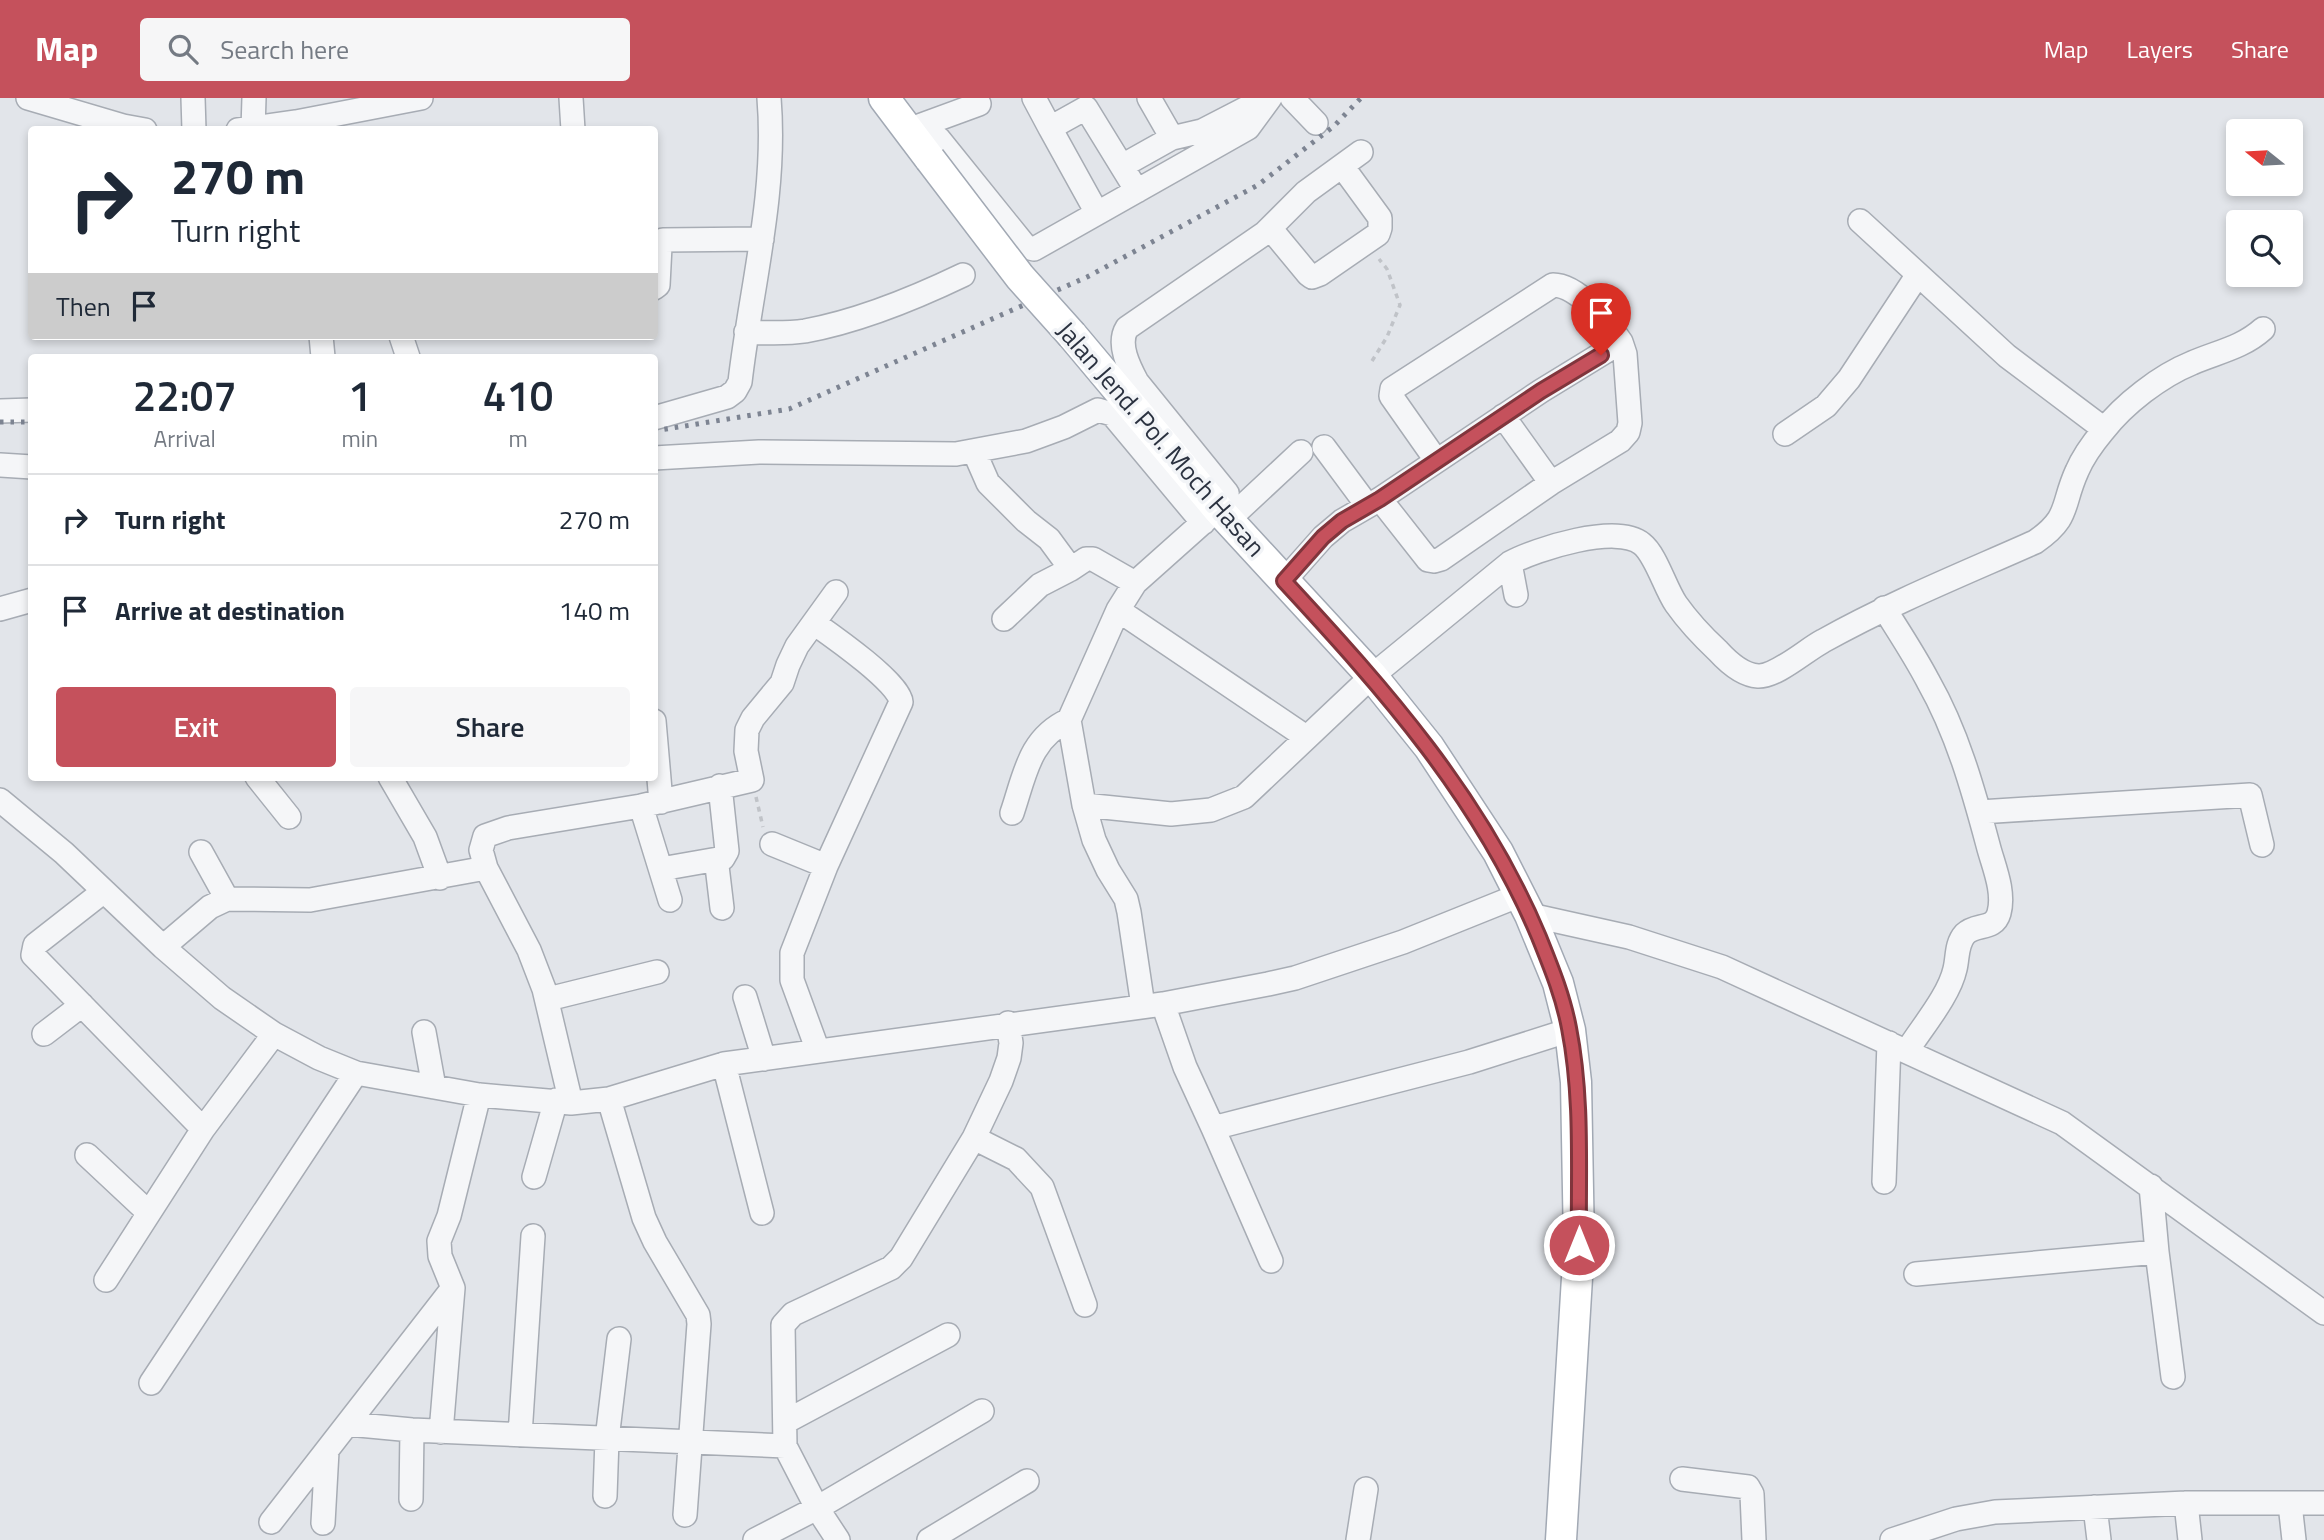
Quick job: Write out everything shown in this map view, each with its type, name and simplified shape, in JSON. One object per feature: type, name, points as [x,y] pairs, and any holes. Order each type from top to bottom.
[{"type":"main road","name":"Jalan Jend. Pol. Moch Hasan","points":[[884,98],[922,142],[1020,277],[1072,335],[1216,517],[1284,581],[1372,676],[1429,747],[1498,852],[1525,905],[1558,982],[1570,1030],[1578,1121],[1579,1245],[1562,1540]]},
{"type":"street","points":[[28,98],[78,105],[123,126]]},
{"type":"street","points":[[193,98],[194,126]]},
{"type":"street","points":[[253,126],[254,98]]},
{"type":"street","points":[[296,126],[366,119],[421,98]]},
{"type":"street","points":[[571,98],[573,126]]},
{"type":"street","points":[[658,417],[727,397],[735,391],[740,382],[762,239],[771,153],[768,98]]},
{"type":"street","points":[[1034,98],[1097,213]]},
{"type":"street","points":[[1150,98],[1172,138]]},
{"type":"street","points":[[922,142],[938,138],[1026,247],[1034,249],[1248,128],[1268,98]]},
{"type":"street","points":[[1122,166],[1172,138],[1202,131],[1268,98]]},
{"type":"street","points":[[1292,98],[1316,122]]},
{"type":"street","points":[[1050,128],[1093,103],[1122,166],[1137,191]]},
{"type":"street","points":[[922,142],[979,104]]},
{"type":"street","points":[[1216,517],[1227,490],[1137,382],[1130,369],[1122,340],[1127,328],[1270,228],[1307,192],[1361,152]]},
{"type":"street","points":[[1270,228],[1312,276],[1320,274],[1378,234],[1380,218],[1342,166]]},
{"type":"street","points":[[1860,222],[2007,356],[2104,429]]},
{"type":"street","points":[[658,285],[660,246],[663,240],[762,239]]},
{"type":"street","points":[[746,332],[790,332],[829,326],[905,302],[963,275]]},
{"type":"street","points":[[1785,434],[1826,406],[1842,388],[1917,276]]},
{"type":"street","points":[[1324,447],[1428,560],[1434,561],[1551,483],[1620,441],[1628,432],[1630,423],[1625,354],[1621,342],[1599,313],[1567,290],[1553,285],[1392,389],[1391,396],[1436,460]]},
{"type":"street","points":[[1084,806],[1171,814],[1211,810],[1244,797],[1372,676],[1510,563],[1564,542],[1616,536],[1636,540],[1645,546],[1675,603],[1702,636],[1738,669],[1757,676],[1770,674],[1819,642],[1884,608],[2035,542],[2047,534],[2064,513],[2076,473],[2104,429],[2158,382],[2189,364],[2245,343],[2263,329]]},
{"type":"street","points":[[1284,581],[1323,537],[1342,521],[1621,342]]},
{"type":"street","points":[[0,411],[28,410]]},
{"type":"street","points":[[658,458],[759,452],[956,454],[1026,441],[1064,428],[1103,410],[1112,414],[1216,517]]},
{"type":"street","points":[[1503,416],[1551,483]]},
{"type":"street","points":[[974,451],[988,483],[1026,521],[1049,539],[1072,569]]},
{"type":"street","points":[[1271,1261],[1185,1067],[1153,1005],[1126,899],[1094,840],[1084,806],[1069,720],[1118,610],[1135,583],[1301,452]]},
{"type":"street","points":[[0,464],[28,467]]},
{"type":"street","points":[[1004,619],[1040,585],[1086,559],[1093,559],[1135,583]]},
{"type":"street","points":[[1510,563],[1516,595]]},
{"type":"street","points":[[534,1177],[564,1101],[548,999],[529,950],[486,868],[481,850],[483,841],[489,834],[508,828],[651,804],[752,780],[746,751],[747,730],[753,718],[782,683],[797,646],[836,592]]},
{"type":"street","points":[[0,609],[28,601]]},
{"type":"street","points":[[1884,608],[1929,681],[1955,739],[1980,812],[1999,888],[1999,912],[1990,926],[1969,931],[1964,935],[1958,949],[1951,984],[1898,1047],[1884,1182]]},
{"type":"street","points":[[1118,610],[1306,737]]},
{"type":"street","points":[[814,623],[895,689],[901,702],[825,866],[792,953],[792,980],[818,1051]]},
{"type":"street","points":[[1012,813],[1032,754],[1051,729],[1069,720]]},
{"type":"street","points":[[260,781],[289,817]]},
{"type":"street","points":[[396,781],[425,837],[440,878]]},
{"type":"street","points":[[652,781],[651,804],[661,869],[670,900]]},
{"type":"street","points":[[661,869],[723,858],[727,851],[720,786]]},
{"type":"street","points":[[1980,812],[2257,794],[2262,845]]},
{"type":"street","points":[[0,800],[64,853],[163,947],[222,998],[274,1034],[319,1058],[356,1073],[479,1095],[564,1101],[609,1099],[724,1064],[1153,1005],[1295,978],[1525,905],[1722,967],[2062,1123],[2322,1307]]},
{"type":"street","points":[[772,844],[825,866]]},
{"type":"street","points":[[201,852],[228,899]]},
{"type":"street","points":[[718,859],[717,873],[722,908]]},
{"type":"street","points":[[163,947],[210,907],[228,899],[310,900],[486,868]]},
{"type":"street","points":[[104,891],[33,948],[35,957],[203,1129]]},
{"type":"street","points":[[548,999],[657,972]]},
{"type":"street","points":[[745,997],[764,1059]]},
{"type":"street","points":[[44,1034],[82,1005]]},
{"type":"street","points":[[838,1540],[817,1508],[785,1446],[785,1322],[793,1314],[896,1264],[929,1215],[974,1138],[1009,1058],[1011,1043],[1008,1023]]},
{"type":"street","points":[[1213,1128],[1469,1062],[1570,1030]]},
{"type":"street","points":[[424,1032],[434,1087]]},
{"type":"street","points":[[106,1280],[203,1129],[274,1034]]},
{"type":"street","points":[[724,1064],[762,1213]]},
{"type":"street","points":[[151,1383],[356,1073]]},
{"type":"street","points":[[441,1432],[453,1288],[440,1256],[439,1241],[449,1216],[479,1095]]},
{"type":"street","points":[[609,1099],[643,1218],[698,1315],[692,1442],[685,1516]]},
{"type":"street","points":[[974,1138],[1016,1159],[1042,1187],[1085,1305]]},
{"type":"street","points":[[87,1155],[149,1213]]},
{"type":"street","points":[[2151,1186],[2173,1377]]},
{"type":"street","points":[[520,1436],[533,1236]]},
{"type":"street","points":[[1916,1274],[2157,1252]]},
{"type":"street","points":[[271,1522],[453,1288]]},
{"type":"street","points":[[785,1422],[948,1335]]},
{"type":"street","points":[[605,1496],[607,1439],[619,1339]]},
{"type":"street","points":[[755,1540],[817,1508],[982,1411]]},
{"type":"street","points":[[348,1424],[520,1436],[785,1446]]},
{"type":"street","points":[[411,1499],[412,1430]]},
{"type":"street","points":[[323,1522],[327,1451]]},
{"type":"street","points":[[1682,1479],[1748,1487],[1752,1494],[1754,1540]]},
{"type":"street","points":[[929,1540],[1027,1481]]},
{"type":"street","points":[[1358,1540],[1366,1489]]},
{"type":"street","points":[[1892,1540],[1972,1515],[2186,1503],[2324,1503]]},
{"type":"street","points":[[2186,1503],[2190,1540]]},
{"type":"street","points":[[2290,1504],[2294,1540]]},
{"type":"street","points":[[2095,1507],[2099,1540]]},
{"type":"path","points":[[1365,242],[1387,269],[1400,305],[1387,337],[1373,360]]},
{"type":"path","points":[[752,780],[765,836],[772,844]]},
{"type":"railway","points":[[658,430],[789,409],[1087,277],[1258,185],[1334,126],[1361,98]]},
{"type":"railway","points":[[0,422],[28,422]]},
{"type":"route","points":[[1579,1245],[1578,1121],[1570,1030],[1558,982],[1530,915],[1498,852],[1429,747],[1372,676],[1284,581],[1323,537],[1342,521],[1601,355]]}]
